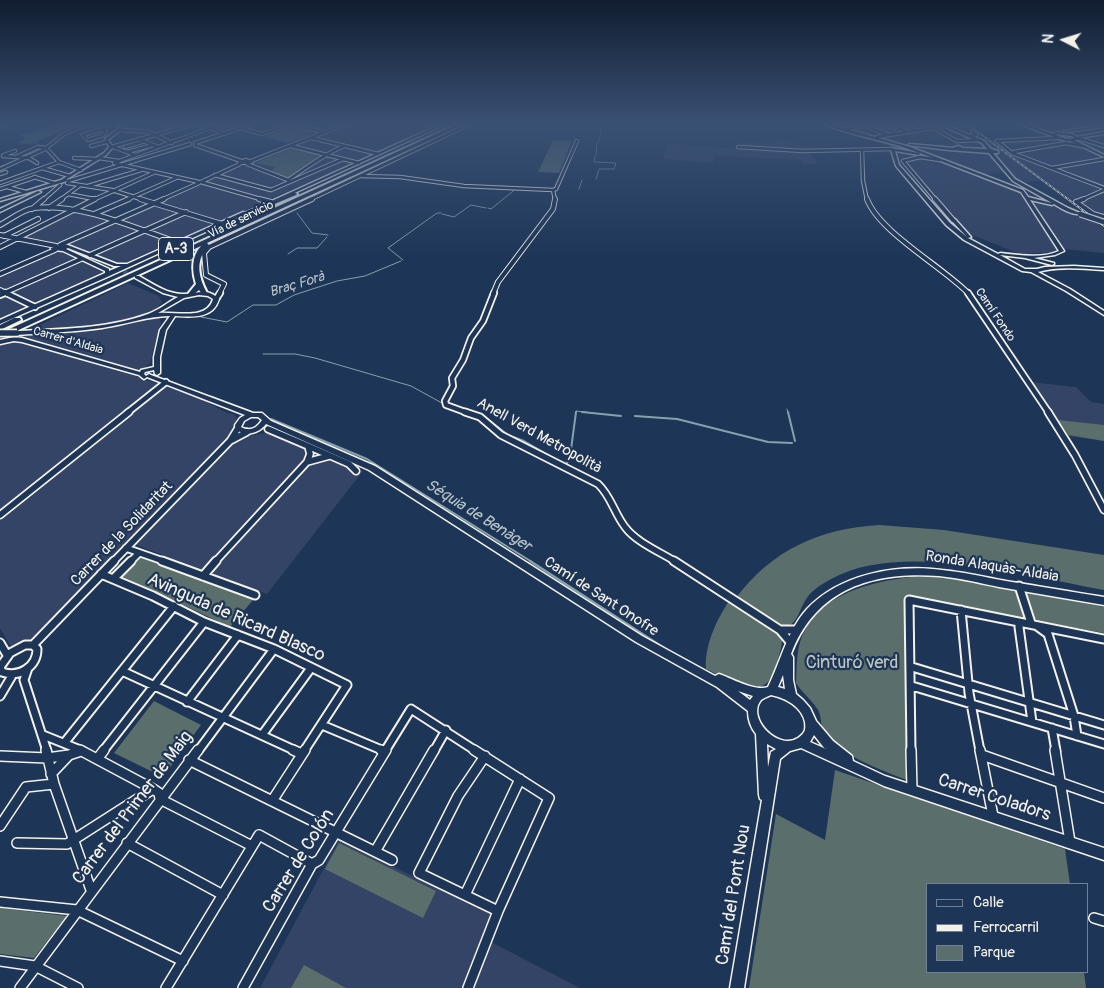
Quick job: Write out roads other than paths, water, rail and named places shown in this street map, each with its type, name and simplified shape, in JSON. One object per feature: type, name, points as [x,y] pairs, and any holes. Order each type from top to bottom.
[{"type":"highway","name":"A-3","points":[[0,328],[349,170]]},
{"type":"highway","name":"A-3","points":[[8,331],[136,276],[364,170]]},
{"type":"highway","points":[[239,217],[316,186]]},
{"type":"highway","points":[[207,294],[199,285],[196,262],[197,253],[206,244],[265,215]]},
{"type":"highway","points":[[136,276],[179,258],[190,258],[196,262]]},
{"type":"highway","points":[[187,295],[199,285]]},
{"type":"street","points":[[0,186],[36,170]]},
{"type":"street","points":[[46,170],[79,186],[112,190],[222,224]]},
{"type":"street","points":[[67,180],[81,170]]},
{"type":"street","points":[[0,200],[103,170]]},
{"type":"street","points":[[141,170],[200,182],[272,202]]},
{"type":"street","points":[[86,187],[141,170]]},
{"type":"street","points":[[0,273],[61,248],[115,220],[226,170]]},
{"type":"street","points":[[267,170],[288,180],[304,170]]},
{"type":"street","points":[[215,175],[271,190],[317,170]]},
{"type":"street","points":[[0,322],[347,170]]},
{"type":"street","name":"Vía de servicio","points":[[222,290],[224,284],[206,275],[204,254],[209,247],[366,170]]},
{"type":"street","points":[[371,170],[377,176]]},
{"type":"street","points":[[357,176],[377,176],[463,186],[519,186],[553,190],[556,189],[564,170]]},
{"type":"street","name":"Camí Fondo","points":[[862,170],[868,203],[892,233],[914,252],[956,281],[973,298],[1057,425],[1092,484],[1104,510]]},
{"type":"street","points":[[904,170],[948,224],[978,246],[1018,268],[1056,283],[1104,314]]},
{"type":"street","points":[[910,170],[978,246],[1013,257],[1025,257],[1104,270]]},
{"type":"street","points":[[968,170],[988,178],[1008,183],[1018,183]]},
{"type":"street","points":[[1003,170],[1018,183],[1066,209]]},
{"type":"street","points":[[1050,170],[1104,190]]},
{"type":"street","points":[[1057,170],[1104,190]]},
{"type":"street","points":[[0,247],[112,190],[153,173]]},
{"type":"street","points":[[24,174],[55,184]]},
{"type":"street","points":[[1008,176],[1008,183]]},
{"type":"street","points":[[6,187],[36,177]]},
{"type":"street","points":[[94,214],[176,178]]},
{"type":"street","points":[[1008,183],[1027,196],[1104,222]]},
{"type":"street","points":[[0,226],[22,217],[55,184]]},
{"type":"street","points":[[0,211],[55,184]]},
{"type":"street","points":[[0,186],[26,192]]},
{"type":"street","points":[[49,208],[79,186]]},
{"type":"street","points":[[1016,189],[1026,187]]},
{"type":"street","name":"Anell Verd Metropolità","points":[[553,190],[555,201],[553,209],[498,282],[482,321],[471,338],[463,360],[452,378],[453,386],[445,401],[446,405],[480,417],[501,435],[598,484],[609,494],[619,520],[630,534],[780,630],[789,647]]},
{"type":"street","points":[[1104,190],[1076,202],[1093,214],[1104,217]]},
{"type":"street","points":[[68,194],[94,199]]},
{"type":"street","points":[[1027,196],[1038,194]]},
{"type":"street","points":[[1027,196],[1033,209],[1062,251],[1037,259]]},
{"type":"street","points":[[1033,209],[1032,204],[1048,200]]},
{"type":"street","points":[[33,208],[49,208],[94,214],[179,243]]},
{"type":"street","points":[[90,255],[186,212]]},
{"type":"street","points":[[2,236],[38,219]]},
{"type":"street","points":[[2,236],[90,255],[118,266],[139,261]]},
{"type":"street","points":[[61,248],[117,269]]},
{"type":"street","points":[[61,248],[107,270],[108,272],[103,277]]},
{"type":"street","points":[[1009,262],[1009,259],[1013,257]]},
{"type":"street","points":[[0,295],[81,259]]},
{"type":"street","points":[[1037,259],[1056,283]]},
{"type":"street","points":[[1032,272],[1044,269],[1077,267]]},
{"type":"street","points":[[136,276],[165,292],[187,295],[207,294],[222,290]]},
{"type":"street","points":[[0,290],[34,307]]},
{"type":"street","points":[[162,332],[174,322],[186,316],[211,308],[222,290]]},
{"type":"street","points":[[162,332],[172,314],[165,292]]},
{"type":"street","points":[[207,294],[216,299]]},
{"type":"street","points":[[134,320],[170,305],[187,295]]},
{"type":"street","points":[[0,334],[88,329],[172,314],[186,316]]},
{"type":"street","points":[[151,317],[162,319],[157,370],[168,383]]},
{"type":"street","name":"Carrer d'Aldaia","points":[[0,342],[14,338],[129,370],[144,371]]},
{"type":"street","points":[[144,371],[157,356]]},
{"type":"street","points":[[144,371],[157,370]]},
{"type":"street","points":[[150,376],[157,370]]},
{"type":"street","points":[[144,371],[150,376],[252,415]]},
{"type":"street","points":[[0,515],[168,383]]},
{"type":"street","points":[[229,407],[236,413],[239,425],[247,432],[257,429],[265,421]]},
{"type":"street","points":[[239,425],[252,415]]},
{"type":"street","name":"Camí de Sant Onofre","points":[[252,415],[263,416],[265,421],[336,450],[378,472],[662,654],[720,684],[752,708]]},
{"type":"street","name":"Carrer de la Solidaritat","points":[[33,645],[230,441],[239,425]]},
{"type":"street","name":"Camí de Sant Onofre","points":[[257,429],[290,432]]},
{"type":"street","points":[[268,429],[349,464],[356,472]]},
{"type":"street","name":"Carrer de la Solidaritat","points":[[230,441],[247,432]]},
{"type":"street","points":[[307,462],[308,446]]},
{"type":"street","points":[[203,576],[307,462],[329,456]]},
{"type":"street","name":"Avinguda de Ricard Blasco","points":[[126,548],[256,595]]},
{"type":"street","name":"Avinguda de Ricard Blasco","points":[[113,579],[139,553]]},
{"type":"street","name":"Ronda Alaquàs-Aldaia","points":[[766,692],[797,630],[808,614],[837,590],[857,580],[884,573],[915,571],[942,573],[1104,601]]},
{"type":"street","name":"Avinguda de Ricard Blasco","points":[[101,574],[174,606],[204,622],[274,649],[347,685],[322,725]]},
{"type":"street","points":[[1019,586],[1031,623]]},
{"type":"street","points":[[912,790],[910,600],[1104,639]]},
{"type":"street","points":[[65,742],[174,606]]},
{"type":"street","points":[[961,610],[968,684],[993,816]]},
{"type":"street","points":[[98,758],[204,622]]},
{"type":"street","points":[[1032,722],[1019,623],[1031,623],[1047,632],[1074,716],[1077,736]]},
{"type":"street","points":[[780,630],[797,630]]},
{"type":"street","points":[[187,702],[238,636]]},
{"type":"street","points":[[0,643],[7,655]]},
{"type":"street","points":[[0,696],[38,654],[37,649],[33,645],[20,647],[7,655],[1,663],[1,670],[5,674],[20,672]]},
{"type":"street","name":"Ronda Alaquàs-Aldaia","points":[[789,647],[788,680],[791,695]]},
{"type":"street","name":"Carrer del Primer de Maig","points":[[20,988],[91,890],[274,649]]},
{"type":"street","name":"Camí de Sant Onofre","points":[[662,654],[743,689],[766,692]]},
{"type":"street","points":[[912,667],[1104,725]]},
{"type":"street","points":[[262,735],[311,668]]},
{"type":"street","points":[[122,671],[302,754]]},
{"type":"street","points":[[20,672],[24,675],[24,680],[43,734],[54,784],[91,890]]},
{"type":"street","points":[[912,686],[1104,744]]},
{"type":"street","points":[[766,692],[791,695],[804,707],[810,722],[829,745],[860,769],[801,743],[788,746],[769,740],[762,734],[752,717],[754,702],[766,692]]},
{"type":"street","name":"Carrer de Colón","points":[[243,988],[312,864],[319,860],[411,709],[446,730]]},
{"type":"street","points":[[801,743],[810,730],[810,722]]},
{"type":"street","points":[[272,801],[322,725],[384,751]]},
{"type":"street","points":[[1052,728],[1070,842]]},
{"type":"street","points":[[376,850],[446,730],[549,798],[498,911],[468,988]]},
{"type":"street","points":[[43,734],[98,758],[153,789],[159,793],[160,799],[252,846]]},
{"type":"street","name":"Camí del Pont Nou","points":[[762,734],[765,807]]},
{"type":"street","name":"Camí del Pont Nou","points":[[737,988],[765,807],[775,756],[788,746]]},
{"type":"street","points":[[0,756],[47,758],[82,751]]},
{"type":"street","points":[[51,774],[69,755]]},
{"type":"street","points":[[982,755],[1104,798]]},
{"type":"street","points":[[485,756],[458,796],[419,873],[498,911]]},
{"type":"street","points":[[189,760],[336,833],[376,850],[392,860]]},
{"type":"street","name":"Carrer Coladors","points":[[860,769],[873,776],[912,790],[1104,854]]},
{"type":"street","points":[[465,896],[520,779]]},
{"type":"street","points":[[0,826],[26,786],[54,784]]},
{"type":"street","points":[[17,843],[61,845],[74,841],[153,789]]},
{"type":"street","points":[[166,988],[259,835],[312,864]]},
{"type":"street","points":[[127,844],[223,895]]},
{"type":"street","points":[[0,902],[77,910],[182,961]]},
{"type":"street","points":[[1094,918],[1104,921]]},
{"type":"street","points":[[0,961],[36,966],[78,988]]},
{"type":"waterway","name":"Braç Forà","points":[[596,179],[599,170]]},
{"type":"waterway","name":"Braç Forà","points":[[579,189],[582,180]]},
{"type":"waterway","name":"Braç Forà","points":[[488,208],[491,209],[518,187]]},
{"type":"waterway","name":"Braç Forà","points":[[442,214],[454,217],[471,205],[486,208]]},
{"type":"waterway","points":[[297,213],[312,233],[328,235]]},
{"type":"waterway","name":"Braç Forà","points":[[403,260],[388,248],[437,213],[441,213]]},
{"type":"waterway","points":[[288,254],[297,248],[317,248],[327,237]]},
{"type":"waterway","name":"Braç Forà","points":[[201,317],[227,322],[253,305],[276,305],[294,295],[337,281],[365,276],[401,261]]},
{"type":"waterway","points":[[263,354],[295,354],[315,358],[411,386],[442,403]]},
{"type":"waterway","name":"Séquia de Benàger","points":[[211,396],[251,411]]},
{"type":"waterway","points":[[457,407],[467,410]]},
{"type":"waterway","points":[[787,409],[788,413]]},
{"type":"waterway","points":[[566,465],[570,457],[576,412]]},
{"type":"waterway","points":[[576,412],[593,413]]},
{"type":"waterway","points":[[582,412],[621,416]]},
{"type":"waterway","points":[[788,412],[795,441]]},
{"type":"waterway","points":[[481,414],[508,435],[524,441],[555,459]]},
{"type":"waterway","points":[[635,416],[677,419],[768,442],[792,443]]},
{"type":"waterway","name":"Séquia de Benàger","points":[[271,419],[367,459],[532,562]]},
{"type":"waterway","name":"Séquia de Benàger","points":[[530,561],[664,648]]},
{"type":"tunnel","points":[[117,269],[137,277]]},
{"type":"railway","points":[[1029,170],[1104,226]]},
{"type":"park label","name":"Cinturó verd","points":[[852,663]]}]
